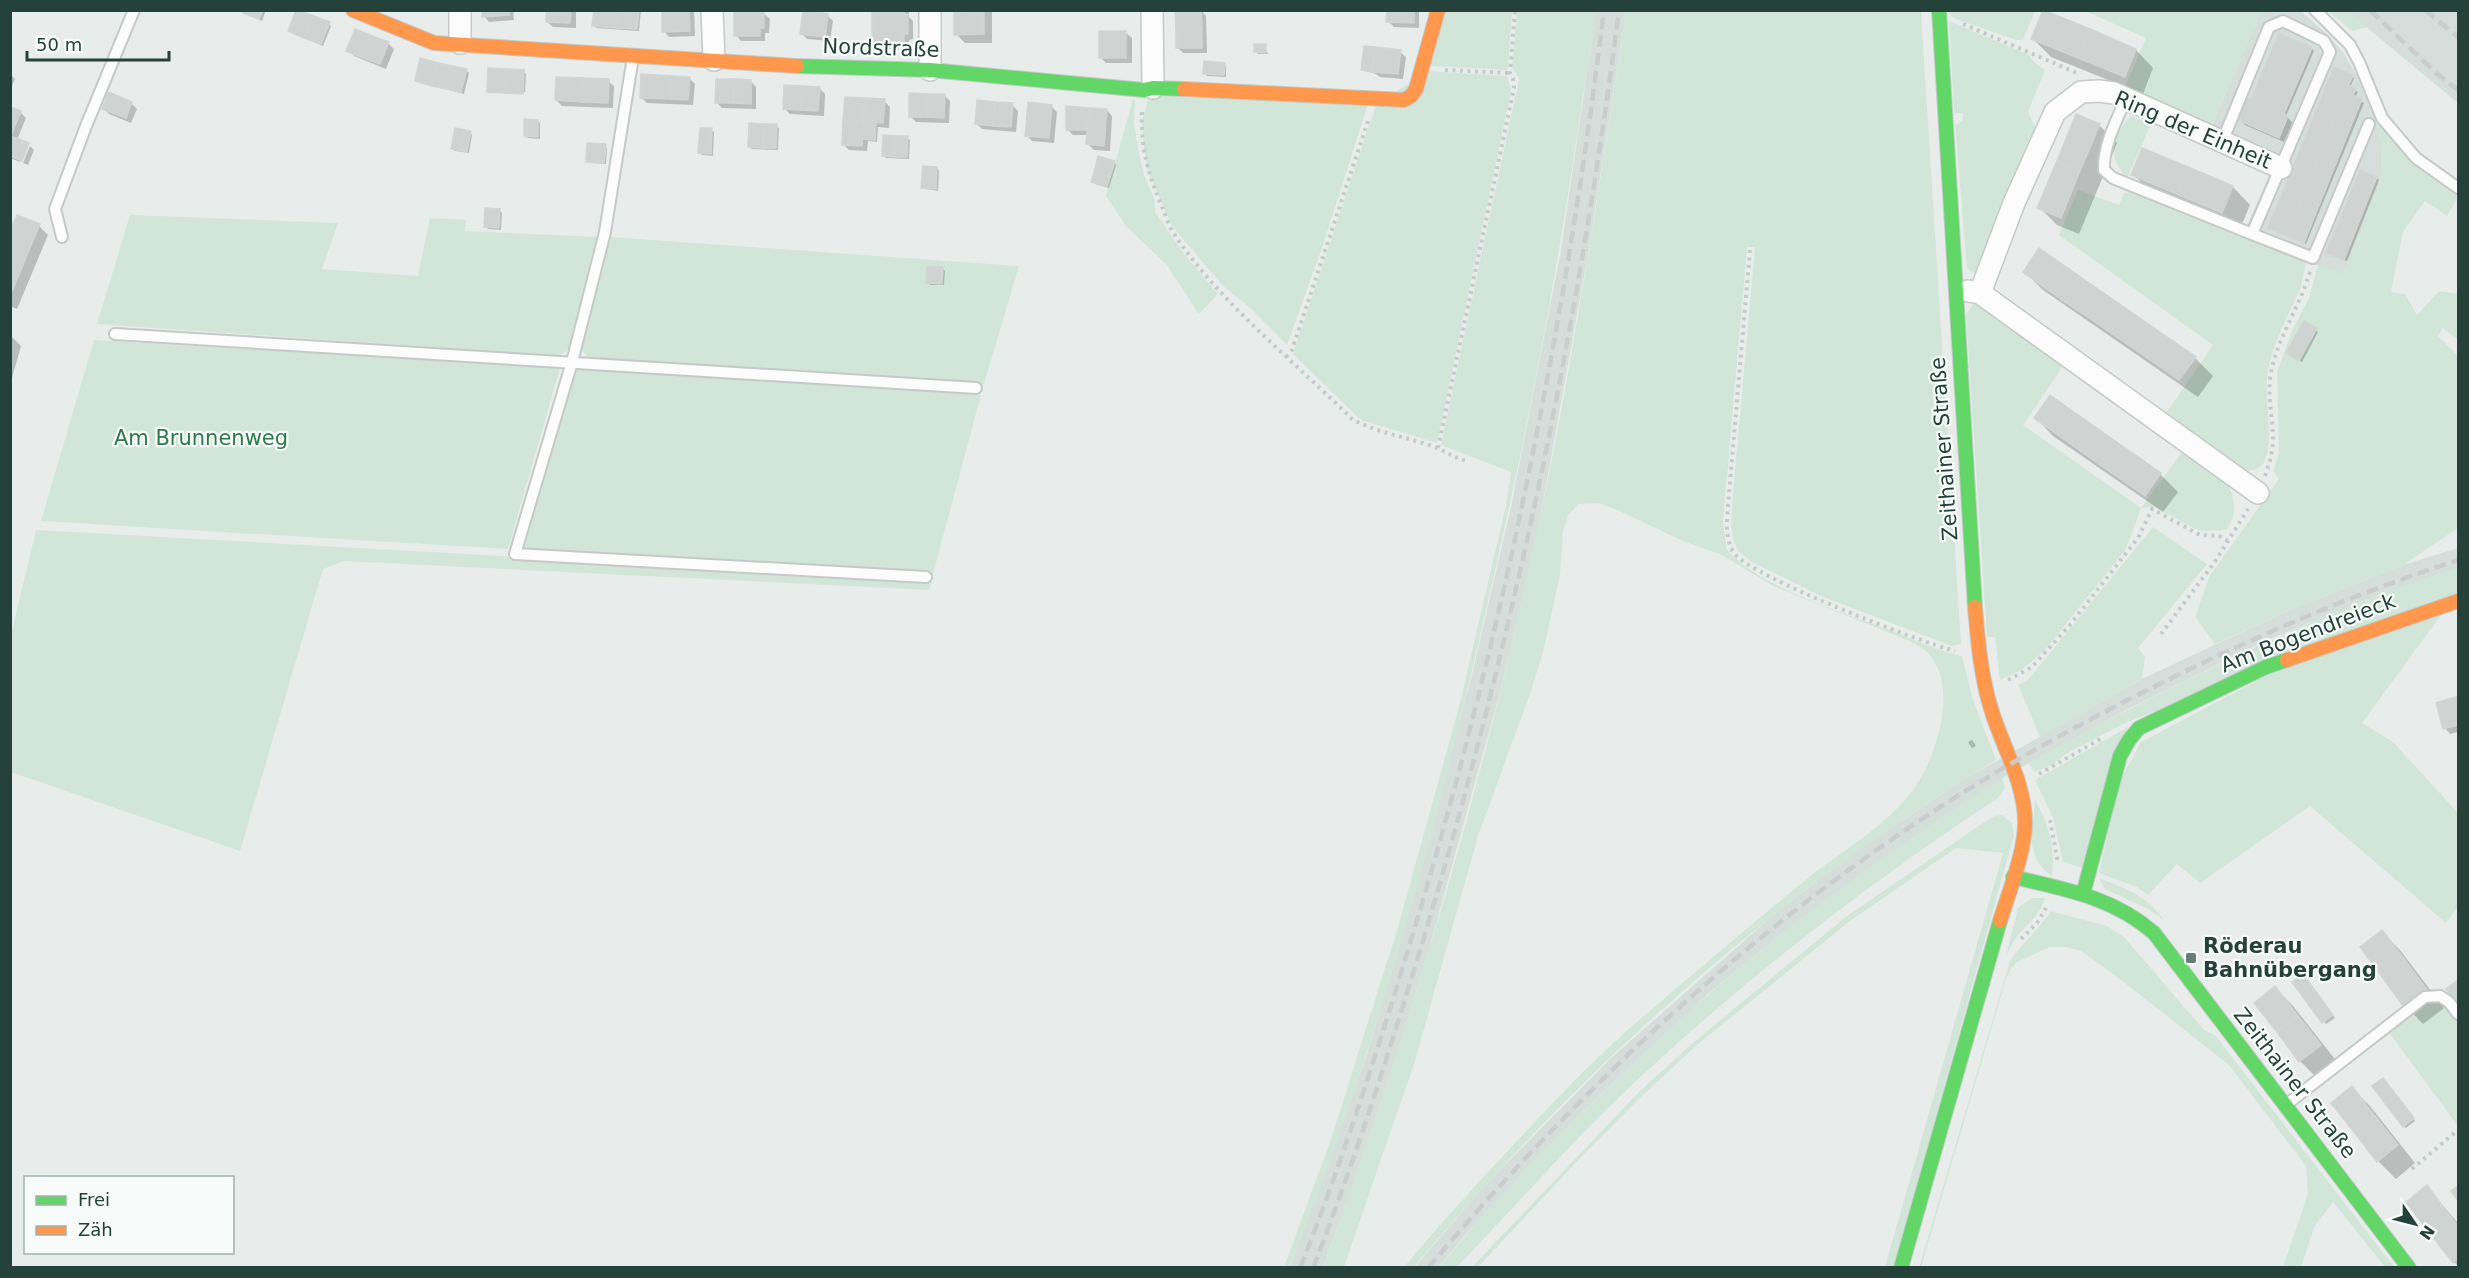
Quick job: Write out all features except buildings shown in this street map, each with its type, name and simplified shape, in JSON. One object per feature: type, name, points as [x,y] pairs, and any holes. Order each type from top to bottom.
[{"type":"street","name":"Nordstraße","points":[[353,10],[435,43],[801,66],[930,70],[1148,89],[1404,100],[1412,96],[1423,67]]},
{"type":"street","points":[[459,10],[460,43]]},
{"type":"street","points":[[712,10],[714,60]]},
{"type":"street","points":[[930,10],[930,70]]},
{"type":"street","points":[[1148,89],[1152,10]]},
{"type":"street","points":[[1423,67],[1438,10]]},
{"type":"street","name":"Zeithainer Straße","points":[[1901,1268],[2013,877],[2025,822],[2016,776],[1984,686],[1978,650],[1939,15]]},
{"type":"street","points":[[1980,293],[2014,203],[2055,112],[2081,92]]},
{"type":"street","name":"Ring der Einheit","points":[[2081,92],[2114,93],[2281,168]]},
{"type":"street","points":[[1956,292],[1980,293],[2258,493]]},
{"type":"street","name":"Am Bogendreieck","points":[[2083,894],[2120,756],[2128,740],[2139,728],[2266,667],[2457,605]]},
{"type":"street","name":"Zeithainer Straße","points":[[2013,877],[2113,903],[2140,919],[2154,933],[2286,1104],[2409,1268]]},
{"type":"lane","points":[[62,237],[55,208],[134,10]]},
{"type":"lane","points":[[2315,10],[2350,45],[2360,62],[2382,118],[2416,158],[2458,188]]},
{"type":"lane","points":[[2222,142],[2269,27],[2283,21],[2324,42],[2330,52],[2252,234]]},
{"type":"lane","points":[[633,56],[605,232],[572,362],[515,554],[926,577]]},
{"type":"lane","points":[[2126,99],[2107,145],[2103,159],[2104,170],[2113,177],[2313,258],[2369,124]]},
{"type":"lane","points":[[115,334],[976,388]]},
{"type":"lane","points":[[2286,1104],[2425,997],[2440,996],[2449,1002],[2458,1014]]},
{"type":"path","points":[[1438,448],[1514,88],[1510,73],[1515,10]]},
{"type":"path","points":[[1939,15],[2086,77],[2081,92]]},
{"type":"path","points":[[1423,67],[1510,73]]},
{"type":"path","points":[[1148,89],[1141,130],[1149,176],[1173,233],[1223,294],[1352,419],[1365,426],[1438,448],[1457,459],[1467,461]]},
{"type":"path","points":[[1286,357],[1292,350],[1375,98]]},
{"type":"path","points":[[1750,250],[1729,494],[1728,526],[1730,544],[1734,554],[1768,575],[1889,627],[1954,651],[1978,650]]},
{"type":"path","points":[[2161,634],[2229,541],[2258,493],[2271,456],[2273,440],[2269,398],[2270,378],[2283,334],[2304,293],[2313,258]]},
{"type":"path","points":[[1984,686],[2002,683],[2032,667],[2119,565],[2138,538],[2152,508],[2200,535],[2219,536],[2229,541]]},
{"type":"path","points":[[2030,779],[2104,736]]},
{"type":"path","points":[[2019,940],[2037,923],[2046,908],[2053,886],[2058,862],[2048,815]]},
{"type":"path","points":[[2412,1168],[2458,1130]]},
{"type":"shaded area","points":[[2452,10],[2458,14],[2458,103],[2347,11]]},
{"type":"shaded area","points":[[1596,11],[1626,11],[1588,254],[1539,524],[1522,602],[1500,692],[1428,953],[1349,1196],[1323,1267],[1290,1268],[1366,1057],[1414,896],[1472,675],[1511,507],[1561,250]]},
{"type":"shaded area","points":[[2261,11],[2301,11],[2328,35],[2343,52],[2357,76],[2376,121],[2381,142],[2382,177],[2343,275],[2242,237],[2276,160],[2209,132]]},
{"type":"shaded area","points":[[2458,548],[2458,568],[2368,599],[2263,642],[2132,707],[2002,778],[1781,934],[1709,993],[1583,1111],[1465,1235],[1439,1267],[1414,1268],[1485,1185],[1610,1059],[1771,917],[1853,853],[1963,780],[2142,679],[2287,611],[2403,565]]},
{"type":"green space","points":[[1445,11],[1512,11],[1508,70],[1431,66]]},
{"type":"green space","points":[[1517,11],[1596,11],[1573,166],[1539,361],[1484,619],[1423,865],[1375,1028],[1348,1108],[1290,1267],[1284,1267],[1331,1139],[1398,927],[1460,703],[1506,505],[1511,472],[1441,445],[1519,79],[1512,67]]},
{"type":"green space","points":[[1626,11],[1921,11],[1961,644],[1952,646],[1821,596],[1752,562],[1738,551],[1731,526],[1755,247],[1747,247],[1723,523],[1727,550],[1742,564],[1781,588],[1962,656],[1973,700],[1996,760],[1915,812],[1835,868],[1759,927],[1684,990],[1544,1123],[1477,1194],[1414,1267],[1404,1267],[1504,1155],[1612,1044],[1787,895],[1867,835],[1894,811],[1917,784],[1938,736],[1942,718],[1942,681],[1937,666],[1922,648],[1773,586],[1722,555],[1683,541],[1615,509],[1598,503],[1579,504],[1568,515],[1563,532],[1560,575],[1543,652],[1478,836],[1415,1061],[1344,1267],[1323,1268],[1380,1103],[1433,937],[1502,685],[1538,527],[1567,380]]},
{"type":"green space","points":[[1949,11],[2035,11],[2023,40],[2016,40],[1956,19],[1949,14]]},
{"type":"green space","points":[[2085,11],[2261,11],[2209,132],[2125,87],[2146,38]]},
{"type":"green space","points":[[2328,11],[2347,11],[2367,27],[2352,31]]},
{"type":"green space","points":[[1949,21],[2029,55],[2045,70],[2028,112],[2038,133],[1981,272],[1974,273],[1967,268],[1955,125],[1963,121],[1963,113],[1954,113]]},
{"type":"green space","points":[[1428,71],[1507,76],[1511,91],[1437,443],[1361,420],[1293,354],[1376,105]]},
{"type":"green space","points":[[1149,96],[1368,104],[1322,248],[1287,345],[1249,307],[1222,285],[1172,226],[1148,172],[1142,121]]},
{"type":"green space","points":[[1133,99],[1138,149],[1144,175],[1155,200],[1155,212],[1184,254],[1218,294],[1199,314],[1167,265],[1126,226],[1106,196]]},
{"type":"green space","points":[[2131,116],[2151,124],[2127,178],[2116,161],[2113,147],[2118,132]]},
{"type":"green space","points":[[2376,121],[2416,167],[2458,197],[2447,216],[2425,201],[2403,232],[2391,292],[2405,294],[2417,315],[2439,291],[2458,294],[2458,340],[2443,328],[2438,336],[2458,356],[2458,528],[2403,565],[2287,611],[2215,644],[2195,617],[2209,577],[2279,479],[2273,471],[2279,452],[2277,372],[2293,329],[2309,298],[2318,265],[2343,274],[2382,177],[2381,142]]},
{"type":"green space","points":[[2078,190],[2119,205],[2124,193],[2133,192],[2307,261],[2300,288],[2277,340],[2268,370],[2269,439],[2266,458],[2259,468],[2240,471],[2164,416],[2213,345],[2059,235]]},
{"type":"green space","points":[[130,215],[338,223],[322,269],[418,276],[430,218],[466,220],[465,231],[600,237],[569,349],[559,356],[97,324]]},
{"type":"green space","points":[[610,237],[1019,266],[984,384],[588,358],[581,348]]},
{"type":"green space","points":[[1974,303],[2063,366],[2023,425],[2141,508],[2126,549],[2058,634],[2042,653],[2021,670],[2000,680],[1995,637],[1987,637],[1966,315]]},
{"type":"green space","name":"Am Brunnenweg","points":[[94,340],[560,368],[508,549],[41,521]]},
{"type":"green space","points":[[575,369],[981,395],[933,574],[521,551]]},
{"type":"green space","points":[[2183,451],[2223,478],[2233,497],[2234,512],[2226,530],[2199,531],[2155,507],[2141,508]]},
{"type":"green space","points":[[2153,527],[2207,564],[2138,648],[2145,657],[2142,679],[2040,737],[2018,684],[2027,681]]},
{"type":"green space","points":[[36,530],[932,580],[929,590],[344,561],[323,569],[240,851],[11,772],[11,635]]},
{"type":"green space","points":[[2458,568],[2458,593],[2125,723],[2064,755],[2054,764],[2034,772],[2028,763],[2238,655],[2347,608]]},
{"type":"green space","points":[[2441,615],[2362,723],[2393,742],[2458,813],[2458,907],[2446,923],[2310,806],[2200,883],[2177,864],[2148,895],[2137,887],[2099,873],[2120,780],[2141,742],[2270,674]]},
{"type":"green space","points":[[2128,727],[2083,868],[2063,862],[2053,818],[2035,780]]},
{"type":"green space","points":[[2002,778],[2005,788],[1998,798],[1902,864],[1810,933],[1764,969],[1676,1045],[1610,1106],[1457,1267],[1439,1268],[1507,1189],[1555,1139],[1710,993],[1852,880]]},
{"type":"green space","points":[[2035,800],[2050,836],[2053,856],[2052,876],[2043,868],[2033,851]]},
{"type":"green space","points":[[2002,815],[2012,823],[2014,835],[1894,1267],[1885,1267],[2003,853],[1956,848],[1850,921],[1698,1044],[1584,1154],[1478,1267],[1471,1268],[1640,1091],[1695,1041],[1847,916],[1980,825],[1995,816]]},
{"type":"green space","points":[[2099,878],[2143,899],[2164,920],[2146,908],[2105,889]]},
{"type":"green space","points":[[2032,898],[2045,898],[2040,910],[2020,933],[2006,956],[2018,908]]},
{"type":"green space","points":[[2051,911],[2107,926],[2124,937],[2204,1030],[2215,1035],[2394,1267],[2385,1267],[2333,1202],[2314,1227],[2301,1267],[2283,1267],[2308,1194],[2306,1166],[2229,1065],[2081,951],[2066,947],[2050,947],[2017,962],[2006,979],[1919,1268],[2010,961]]},
{"type":"green space","points":[[2428,1001],[2446,1006],[2457,1020],[2458,1126],[2388,1031]]},
{"type":"railway","points":[[1300,1268],[1344,1149],[1384,1028],[1442,832],[1473,716],[1527,483],[1550,366],[1570,248],[1604,10]]},
{"type":"railway","points":[[1313,1268],[1358,1144],[1399,1018],[1458,821],[1488,707],[1541,476],[1564,360],[1603,127],[1619,10]]},
{"type":"railway","points":[[2370,10],[2435,72],[2458,90]]},
{"type":"railway","points":[[2425,10],[2458,37]]},
{"type":"railway","points":[[1428,1268],[1545,1138],[1670,1016],[1736,958],[1875,851],[2005,767],[2152,688],[2250,641],[2318,612],[2458,560]]},
{"type":"traffic: fast","points":[[1939,10],[1975,607]]},
{"type":"traffic: fast","points":[[797,66],[930,70],[1144,90],[1184,89]]},
{"type":"traffic: fast","points":[[2083,894],[2120,756],[2139,728],[2266,667],[2287,660]]},
{"type":"traffic: fast","points":[[2013,877],[2069,890],[2105,903],[2122,911],[2154,933],[2409,1268]]},
{"type":"traffic: fast","points":[[1901,1268],[2000,921]]},
{"type":"traffic: slow","points":[[353,10],[434,43],[797,66]]},
{"type":"traffic: slow","points":[[1184,89],[1404,100],[1416,89],[1438,10]]},
{"type":"traffic: slow","points":[[2287,660],[2458,601]]},
{"type":"traffic: slow","points":[[1975,607],[1988,699],[2017,780],[2024,808],[2022,846],[2000,921]]},
{"type":"place","name":"Röderau Bahnübergang","points":[[2191,958]]}]
